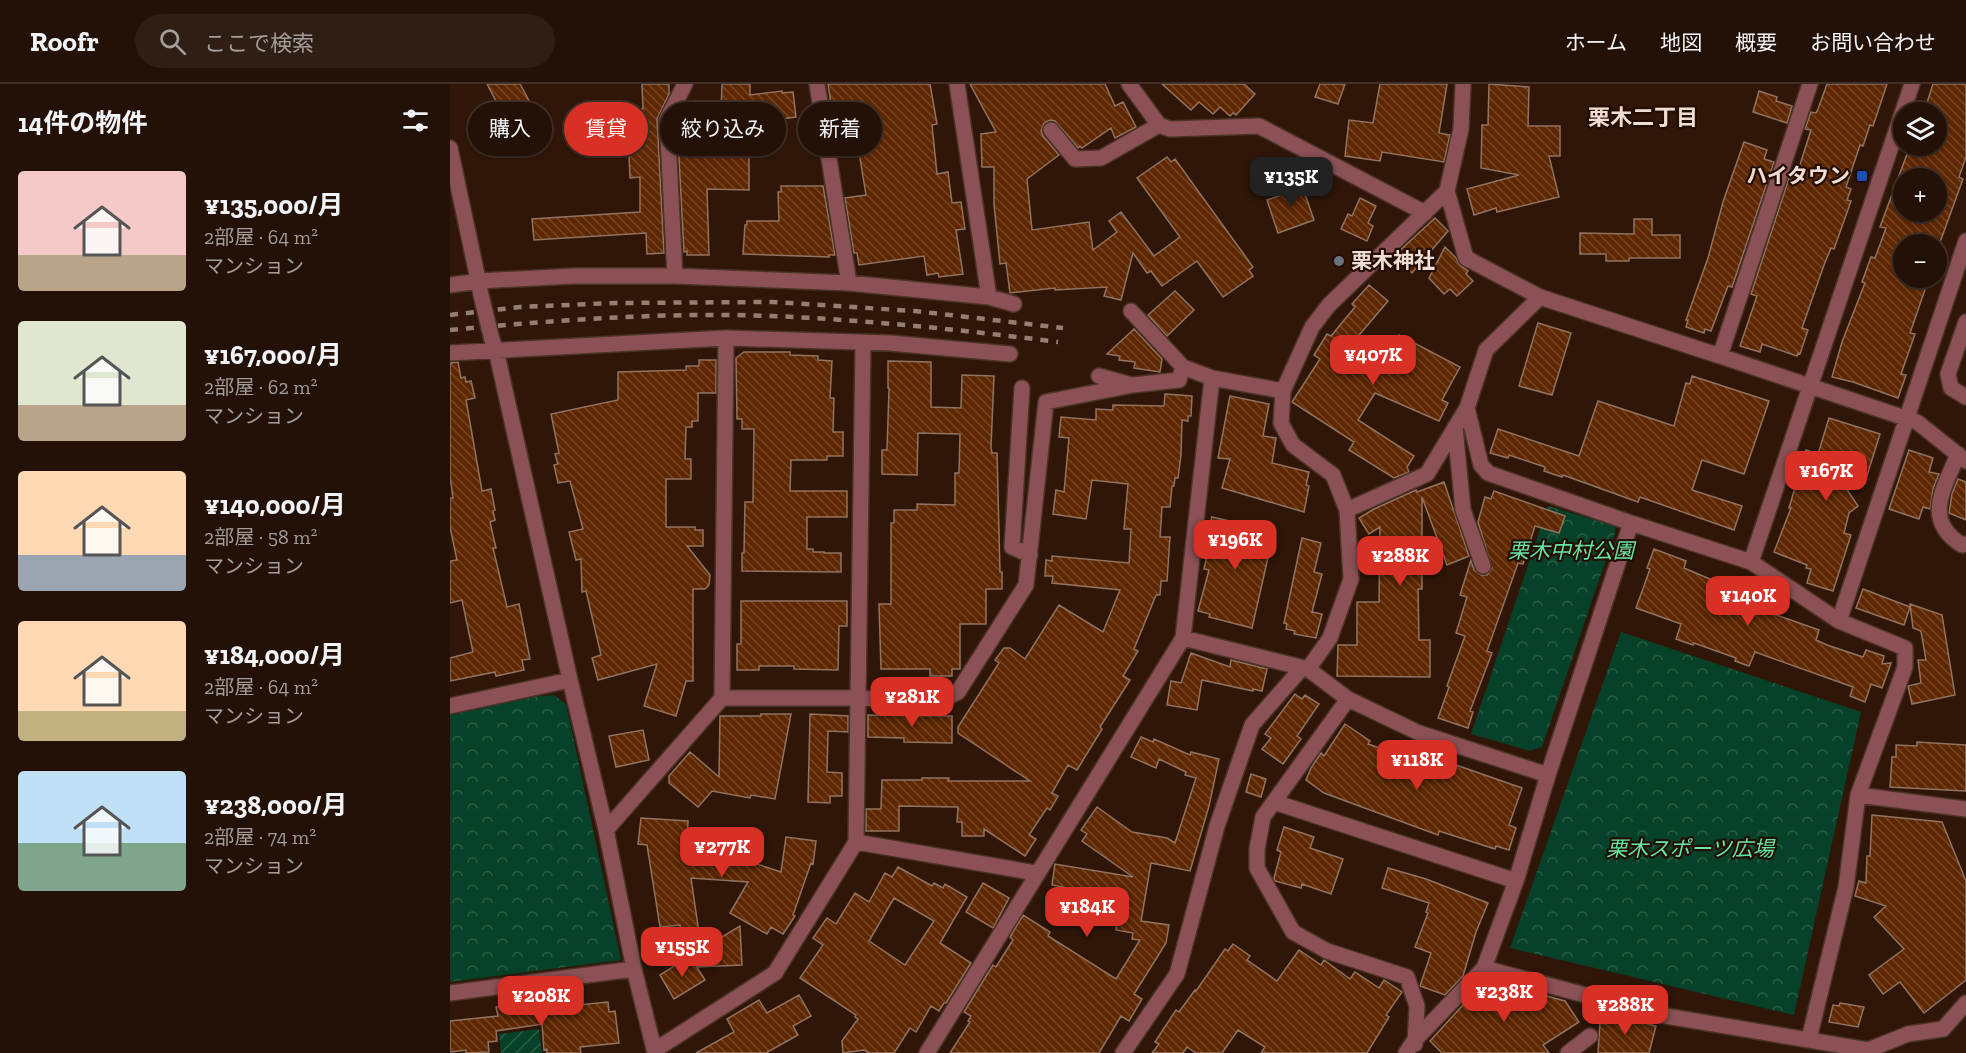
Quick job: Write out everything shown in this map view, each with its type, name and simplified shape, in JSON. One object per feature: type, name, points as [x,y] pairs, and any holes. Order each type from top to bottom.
[{"type":"street","points":[[675,276],[667,120],[685,84]]},
{"type":"street","points":[[817,84],[849,283]]},
{"type":"street","points":[[957,84],[989,297]]},
{"type":"street","points":[[1129,84],[1159,125],[1170,129],[1259,126],[1425,213]]},
{"type":"street","points":[[1463,84],[1461,129],[1447,191],[1466,258],[1540,297],[1917,422],[1962,457],[1938,509],[1940,523],[1948,537],[1962,545],[1966,544]]},
{"type":"street","points":[[1720,356],[1810,84]]},
{"type":"street","points":[[1751,562],[1912,84]]},
{"type":"street","points":[[1051,130],[1075,159],[1101,158],[1159,125]]},
{"type":"street","points":[[450,148],[606,830],[634,969],[655,1052],[775,973],[856,843],[863,343]]},
{"type":"street","points":[[1122,1053],[1177,974],[1217,826],[1251,725],[1305,669],[1330,638],[1351,579],[1347,510],[1333,475],[1293,445],[1281,423],[1283,391],[1312,327],[1329,305],[1447,191]]},
{"type":"street","points":[[1839,621],[1966,241]]},
{"type":"street","points":[[450,285],[480,286],[573,276],[675,276],[849,283],[989,297],[1014,304]]},
{"type":"street","points":[[1347,510],[1427,474],[1467,408],[1486,350],[1540,297]]},
{"type":"street","points":[[1131,311],[1183,367],[1212,378],[1283,391]]},
{"type":"street","points":[[1966,322],[1948,374],[1951,388],[1966,397]]},
{"type":"street","points":[[606,830],[722,698],[726,338]]},
{"type":"street","points":[[450,353],[494,345],[522,351],[619,343],[726,338],[890,343],[1010,354]]},
{"type":"street","points":[[722,698],[857,698],[940,701],[958,692],[1026,585],[1046,402],[1133,385],[1179,380],[1183,367]]},
{"type":"street","points":[[1099,376],[1133,385]]},
{"type":"street","points":[[927,1053],[1183,638],[1212,378]]},
{"type":"street","points":[[1022,388],[1012,547],[1030,555]]},
{"type":"street","points":[[1467,408],[1481,465],[1488,472],[1751,562],[1839,621],[1905,648],[1905,667],[1857,795],[1846,887],[1809,1039]]},
{"type":"street","points":[[1455,427],[1463,510],[1483,566]]},
{"type":"street","points":[[1413,1049],[1484,968],[1516,881],[1548,775],[1632,523]]},
{"type":"street","points":[[1183,638],[1305,669],[1348,699],[1419,733],[1548,775]]},
{"type":"street","points":[[450,706],[570,680]]},
{"type":"street","points":[[1348,699],[1263,817],[1257,849],[1257,868],[1293,932],[1327,951],[1407,977],[1417,1006],[1413,1049]]},
{"type":"street","points":[[1857,795],[1966,809]]},
{"type":"street","points":[[1274,802],[1516,881]]},
{"type":"street","points":[[856,843],[1036,873]]},
{"type":"street","points":[[1484,968],[1660,1015],[1868,1050],[1908,1034],[1943,1029],[1966,1003]]},
{"type":"street","points":[[450,993],[634,969]]},
{"type":"street","points":[[1575,1051],[1590,1036]]},
{"type":"green space","name":"栗木中村公園","points":[[1548,506],[1615,526],[1615,533],[1542,747],[1530,751],[1471,734]]},
{"type":"green space","name":"栗木スポーツ広場","points":[[1621,632],[1861,712],[1794,1015],[1510,948]]},
{"type":"green space","points":[[554,695],[566,704],[621,960],[450,982],[450,715],[533,697]]},
{"type":"green space","points":[[539,1029],[542,1053],[501,1053],[499,1034]]},
{"type":"building","points":[[487,84],[520,84],[530,102],[496,102]]},
{"type":"building","points":[[642,84],[669,84],[669,94],[665,102],[660,102],[660,113],[657,119],[664,253],[647,254],[646,233],[534,240],[532,219],[640,212],[640,177],[630,178],[629,156],[648,156],[648,102],[643,102]]},
{"type":"building","points":[[722,84],[750,84],[750,95],[793,92],[796,117],[786,118],[786,102],[721,102]]},
{"type":"building","points":[[828,84],[930,84],[937,124],[932,125],[937,174],[948,172],[952,203],[961,202],[965,229],[956,230],[963,274],[939,277],[938,273],[927,275],[924,256],[859,265],[857,253],[854,253],[845,198],[866,195],[860,156],[882,156],[882,102],[831,102]]},
{"type":"building","points":[[970,84],[1105,84],[1115,106],[1123,102],[1136,127],[1115,138],[1111,128],[1082,148],[1080,146],[1078,148],[1055,121],[1050,120],[1044,123],[1041,131],[1043,136],[1059,155],[1027,179],[1032,230],[1089,222],[1093,250],[1117,232],[1109,221],[1121,212],[1154,256],[1180,237],[1137,178],[1167,157],[1171,162],[1175,159],[1253,267],[1249,270],[1253,276],[1223,297],[1197,261],[1162,286],[1151,271],[1147,273],[1133,253],[1121,300],[1104,296],[1107,287],[1055,290],[1055,288],[1010,293],[1006,263],[1000,264],[994,204],[994,167],[982,167],[981,134],[996,132]]},
{"type":"building","points":[[1162,84],[1244,84],[1255,94],[1236,115],[1233,113],[1230,116],[1220,107],[1213,114],[1199,102],[1191,110]]},
{"type":"building","points":[[1320,84],[1345,84],[1338,104],[1315,97]]},
{"type":"building","points":[[1380,84],[1447,84],[1439,133],[1450,135],[1444,162],[1382,152],[1380,161],[1345,156],[1349,120],[1373,123]]},
{"type":"building","points":[[1489,84],[1529,87],[1528,126],[1560,126],[1560,156],[1549,156],[1559,197],[1497,212],[1496,208],[1474,215],[1467,189],[1519,175],[1481,168],[1482,125],[1488,125]]},
{"type":"building","points":[[1827,84],[1887,84],[1873,126],[1870,125],[1863,146],[1860,145],[1846,187],[1851,189],[1847,200],[1851,201],[1834,249],[1831,248],[1824,265],[1802,328],[1808,330],[1800,354],[1798,353],[1797,356],[1762,344],[1760,352],[1740,346],[1757,296],[1751,294],[1792,169],[1798,171],[1811,130],[1805,129],[1811,112],[1816,113]]},
{"type":"building","points":[[1933,84],[1966,84],[1966,157],[1959,177],[1963,179],[1943,234],[1893,234],[1893,288],[1926,288],[1910,333],[1915,334],[1901,374],[1906,375],[1898,398],[1832,377],[1842,342],[1865,283],[1862,282],[1871,257],[1875,258],[1886,228],[1880,227],[1893,192],[1893,222],[1947,222],[1947,168],[1902,168],[1906,156],[1947,156],[1947,102],[1927,102]]},
{"type":"building","points":[[1759,91],[1777,97],[1776,101],[1792,106],[1787,123],[1753,112]]},
{"type":"building","points":[[1744,142],[1767,150],[1764,159],[1774,162],[1732,287],[1728,286],[1711,331],[1705,329],[1704,333],[1686,327],[1688,320],[1686,320]]},
{"type":"building","points":[[679,156],[749,156],[749,190],[707,189],[709,255],[687,255],[687,251],[684,252]]},
{"type":"building","points":[[1300,180],[1314,220],[1278,233],[1267,200],[1285,194],[1283,186]]},
{"type":"building","points":[[781,186],[823,186],[835,255],[829,255],[829,257],[743,254],[747,221],[779,221],[778,192],[781,192]]},
{"type":"building","points":[[1360,198],[1376,206],[1368,223],[1373,226],[1367,241],[1341,229],[1348,214],[1352,216]]},
{"type":"building","points":[[1435,218],[1448,231],[1412,273],[1395,255]]},
{"type":"building","points":[[1634,219],[1652,219],[1652,235],[1680,235],[1680,258],[1629,258],[1629,261],[1606,261],[1606,254],[1580,254],[1580,233],[1634,234]]},
{"type":"building","points":[[1445,247],[1468,271],[1466,274],[1473,281],[1457,296],[1450,289],[1444,294],[1429,278]]},
{"type":"building","points":[[1369,285],[1388,301],[1348,348],[1381,369],[1399,335],[1460,367],[1442,400],[1448,403],[1439,421],[1375,393],[1358,420],[1414,456],[1407,467],[1409,472],[1394,478],[1349,450],[1354,442],[1292,402],[1320,359],[1314,355],[1327,334],[1331,336],[1355,307],[1352,304]]},
{"type":"building","points":[[1175,291],[1194,310],[1167,336],[1148,315]]},
{"type":"building","points":[[1538,323],[1571,333],[1552,395],[1519,386]]},
{"type":"building","points":[[1134,329],[1162,359],[1160,372],[1134,368],[1135,362],[1119,360],[1120,356],[1107,354]]},
{"type":"building","points":[[744,352],[790,352],[790,355],[818,356],[818,360],[832,361],[830,398],[834,398],[833,432],[843,432],[843,456],[827,456],[827,460],[791,460],[790,491],[847,491],[847,517],[807,517],[807,549],[813,549],[813,552],[841,553],[841,572],[742,571],[745,502],[753,502],[754,429],[742,429],[742,419],[737,419],[736,358]]},
{"type":"building","points":[[699,360],[716,360],[716,393],[698,393],[698,421],[692,421],[692,427],[686,427],[685,459],[691,459],[691,479],[666,479],[666,527],[695,527],[695,530],[703,530],[703,546],[687,546],[710,575],[709,585],[705,589],[693,589],[693,681],[686,681],[676,716],[644,706],[657,664],[598,680],[592,658],[601,655],[586,591],[582,592],[581,559],[576,560],[569,532],[583,529],[570,481],[558,483],[554,465],[558,464],[555,454],[559,453],[551,414],[618,400],[618,372],[686,370],[686,366],[699,366]]},
{"type":"building","points":[[888,361],[931,362],[931,407],[961,408],[962,375],[994,376],[991,447],[992,453],[997,453],[1002,589],[986,589],[986,624],[960,624],[960,669],[952,669],[952,676],[930,676],[930,669],[881,669],[879,604],[891,604],[891,523],[894,523],[894,510],[917,510],[917,504],[955,505],[955,473],[959,473],[960,434],[918,433],[917,475],[882,474],[882,450],[887,450]]},
{"type":"building","points":[[458,362],[461,378],[465,377],[466,382],[471,381],[475,398],[466,400],[482,491],[491,489],[495,510],[493,511],[495,520],[490,522],[496,548],[493,548],[507,607],[519,604],[530,659],[522,660],[524,670],[496,676],[495,672],[450,681],[450,658],[473,652],[462,600],[450,603],[450,561],[457,560],[450,527],[450,498],[453,498],[450,476],[450,363]]},
{"type":"building","points":[[1692,376],[1769,401],[1744,474],[1702,460],[1692,490],[1742,506],[1734,530],[1640,497],[1638,502],[1563,475],[1562,477],[1544,471],[1545,467],[1509,455],[1508,458],[1490,453],[1498,429],[1579,456],[1598,401],[1674,426],[1686,383],[1690,384]]},
{"type":"building","points":[[1165,394],[1192,396],[1191,416],[1188,416],[1188,421],[1182,420],[1178,478],[1175,478],[1174,486],[1172,486],[1170,507],[1162,507],[1160,537],[1170,537],[1167,581],[1161,581],[1160,595],[1156,595],[1134,649],[1138,651],[1123,676],[1130,680],[1100,727],[1102,729],[1077,770],[1068,765],[1052,793],[1058,796],[1050,810],[1047,808],[1029,835],[1036,839],[1025,856],[984,829],[984,836],[962,836],[962,822],[957,822],[958,807],[899,806],[899,831],[866,831],[866,809],[881,809],[882,780],[949,778],[948,781],[1030,781],[958,733],[958,727],[999,663],[995,660],[1004,648],[1010,648],[1025,659],[1059,605],[1103,632],[1120,590],[1052,583],[1053,576],[1045,576],[1046,560],[1052,561],[1052,556],[1129,563],[1131,529],[1124,529],[1128,484],[1092,480],[1086,519],[1053,514],[1056,490],[1064,492],[1069,438],[1059,437],[1061,417],[1096,420],[1096,409],[1113,410],[1113,405],[1164,406]]},
{"type":"building","points":[[1230,396],[1269,404],[1263,436],[1276,438],[1272,463],[1309,472],[1304,512],[1222,488],[1230,459],[1218,458]]},
{"type":"building","points":[[1829,418],[1880,434],[1865,482],[1836,473],[1858,506],[1849,513],[1844,533],[1851,535],[1833,591],[1807,583],[1811,569],[1806,568],[1807,565],[1774,552],[1791,508],[1789,508],[1806,450],[1818,454]]},
{"type":"building","points":[[1909,450],[1933,458],[1929,472],[1939,474],[1933,489],[1930,509],[1923,507],[1919,519],[1889,509]]},
{"type":"building","points":[[1958,479],[1966,482],[1966,520],[1949,513],[1952,494]]},
{"type":"building","points":[[1444,482],[1469,556],[1447,565],[1422,497],[1422,589],[1418,589],[1419,640],[1430,640],[1430,677],[1337,676],[1338,645],[1357,645],[1357,602],[1379,602],[1380,527],[1369,534],[1359,518],[1416,490],[1417,492]]},
{"type":"building","points":[[1494,491],[1565,516],[1559,533],[1535,526],[1523,564],[1518,563],[1487,651],[1492,653],[1470,711],[1473,712],[1468,728],[1438,718],[1465,636],[1456,633],[1467,597],[1460,595],[1471,560],[1474,570],[1481,575],[1487,575],[1492,568],[1478,522],[1485,497],[1491,499]]},
{"type":"building","points":[[1212,517],[1274,531],[1252,628],[1209,617],[1210,614],[1198,611],[1209,570],[1204,569],[1211,537],[1207,536]]},
{"type":"building","points":[[1302,538],[1321,543],[1314,572],[1322,574],[1312,612],[1322,614],[1316,638],[1294,634],[1295,631],[1286,629],[1287,624],[1284,623]]},
{"type":"building","points":[[1654,549],[1686,561],[1684,568],[1752,597],[1750,601],[1769,608],[1768,612],[1819,630],[1816,640],[1863,657],[1866,650],[1884,656],[1882,664],[1891,663],[1882,688],[1871,684],[1865,702],[1850,696],[1853,687],[1755,652],[1749,666],[1735,661],[1736,658],[1676,639],[1681,624],[1636,608],[1650,569],[1647,568]]},
{"type":"building","points":[[1863,589],[1910,607],[1904,625],[1856,608]]},
{"type":"building","points":[[741,601],[847,601],[847,626],[839,626],[838,670],[759,666],[759,670],[737,670],[737,644],[741,644]]},
{"type":"building","points":[[1910,604],[1942,615],[1955,695],[1912,704],[1908,686],[1921,683],[1918,660],[1926,660],[1921,631],[1913,628]]},
{"type":"building","points":[[1191,653],[1230,667],[1231,660],[1267,669],[1262,691],[1202,680],[1197,710],[1167,705],[1171,681],[1181,683]]},
{"type":"building","points":[[1295,694],[1302,699],[1305,695],[1319,704],[1297,736],[1301,739],[1283,764],[1262,749],[1271,738],[1265,734]]},
{"type":"building","points":[[761,714],[791,714],[775,799],[751,795],[750,798],[712,791],[698,807],[669,783],[669,776],[690,752],[719,777],[720,716],[761,716]]},
{"type":"building","points":[[810,714],[848,716],[848,732],[828,731],[827,772],[842,773],[842,796],[830,796],[830,803],[808,802]]},
{"type":"building","points":[[868,715],[952,716],[952,743],[904,742],[904,738],[868,737]]},
{"type":"building","points":[[1345,724],[1370,741],[1368,744],[1453,773],[1456,765],[1522,788],[1509,825],[1516,828],[1509,850],[1496,846],[1495,849],[1439,831],[1438,835],[1324,793],[1306,780],[1321,753],[1324,756]]},
{"type":"building","points":[[643,730],[649,760],[616,767],[609,736]]},
{"type":"building","points":[[1141,737],[1153,742],[1154,739],[1190,755],[1191,752],[1219,759],[1209,806],[1190,871],[1151,863],[1141,921],[1169,925],[1166,943],[1134,994],[1142,999],[1129,1021],[1121,1016],[1099,1053],[950,1053],[970,1022],[968,1021],[971,1016],[964,1012],[993,965],[996,967],[1013,940],[1010,937],[1023,915],[1050,932],[1048,936],[1116,979],[1140,940],[1132,939],[1133,933],[1116,930],[1120,903],[1062,892],[1063,887],[1052,885],[1055,864],[1133,877],[1082,841],[1087,834],[1081,830],[1097,807],[1132,832],[1167,838],[1175,843],[1196,778],[1185,775],[1186,772],[1159,759],[1156,768],[1131,757]]},
{"type":"building","points":[[1917,742],[1966,745],[1966,791],[1890,787],[1892,757],[1896,757],[1896,745],[1917,746]]},
{"type":"building","points":[[1251,774],[1266,779],[1261,797],[1246,792]]},
{"type":"building","points":[[1872,815],[1942,822],[1966,881],[1966,980],[1924,1013],[1900,982],[1883,994],[1869,975],[1904,949],[1874,917],[1886,906],[1855,896],[1859,881],[1866,883]]},
{"type":"building","points":[[641,818],[688,821],[687,847],[740,850],[739,858],[781,872],[786,837],[816,841],[813,864],[811,863],[793,915],[795,916],[783,934],[771,927],[767,934],[730,913],[748,882],[691,878],[699,933],[681,935],[680,925],[660,927],[647,845],[638,844]]},
{"type":"building","points":[[1284,827],[1314,837],[1310,848],[1343,859],[1331,894],[1302,884],[1301,888],[1275,881],[1281,852],[1277,850]]},
{"type":"building","points":[[898,867],[932,886],[934,883],[943,888],[945,884],[967,897],[940,943],[971,963],[946,1003],[939,1011],[931,1006],[916,1032],[910,1028],[894,1053],[869,1053],[864,1050],[843,1053],[842,1041],[858,1019],[856,1015],[800,978],[823,945],[813,938],[827,918],[836,924],[855,893],[869,902],[885,873],[892,877]],"holes":[[[894,898],[934,921],[905,965],[869,941]]]},
{"type":"building","points":[[1388,868],[1426,879],[1488,903],[1476,932],[1463,976],[1445,995],[1420,986],[1431,953],[1415,947],[1428,913],[1426,912],[1429,903],[1382,888]]},
{"type":"building","points":[[983,883],[1009,898],[993,928],[966,912]]},
{"type":"building","points":[[740,926],[742,965],[698,967],[712,943]]},
{"type":"building","points":[[1233,944],[1250,956],[1247,960],[1277,981],[1299,950],[1321,965],[1324,960],[1350,979],[1355,972],[1379,988],[1384,980],[1402,992],[1386,1015],[1389,1017],[1367,1053],[1261,1053],[1265,1047],[1238,1030],[1222,1053],[1196,1053],[1187,1047],[1183,1053],[1152,1053],[1159,1044],[1155,1042],[1176,1010],[1179,1012],[1225,949],[1228,951]]},
{"type":"building","points":[[690,956],[705,980],[674,999],[660,975]]},
{"type":"building","points":[[1484,982],[1534,996],[1536,993],[1565,1001],[1579,1022],[1543,1045],[1549,1053],[1442,1053],[1430,1041]]},
{"type":"building","points":[[799,995],[811,1016],[793,1026],[798,1035],[766,1053],[696,1053],[734,1032],[727,1019],[759,1000],[767,1013]]},
{"type":"building","points":[[577,1001],[578,1005],[608,1002],[609,1012],[615,1011],[619,1043],[580,1047],[581,1053],[547,1053],[547,1049],[544,1050],[542,1024],[496,1031],[497,1041],[488,1042],[489,1052],[466,1053],[466,1050],[450,1052],[450,1021],[498,1016],[496,1007],[530,1002],[531,1004]]},
{"type":"building","points":[[1840,1003],[1864,1007],[1858,1027],[1829,1022],[1833,1005],[1839,1006]]},
{"type":"building","points":[[1607,1016],[1656,1026],[1649,1053],[1598,1053],[1600,1023],[1606,1024]]},
{"type":"railway","points":[[450,315],[520,307],[614,303],[772,302],[915,311],[1063,328]]},
{"type":"railway","points":[[450,330],[611,318],[732,315],[880,323],[1058,342]]},
{"type":"place","name":"ハイタウン","points":[[1862,176]]},
{"type":"place","name":"栗木神社","points":[[1339,261]]},
{"type":"district","name":"栗木二丁目","points":[[1643,117]]}]
